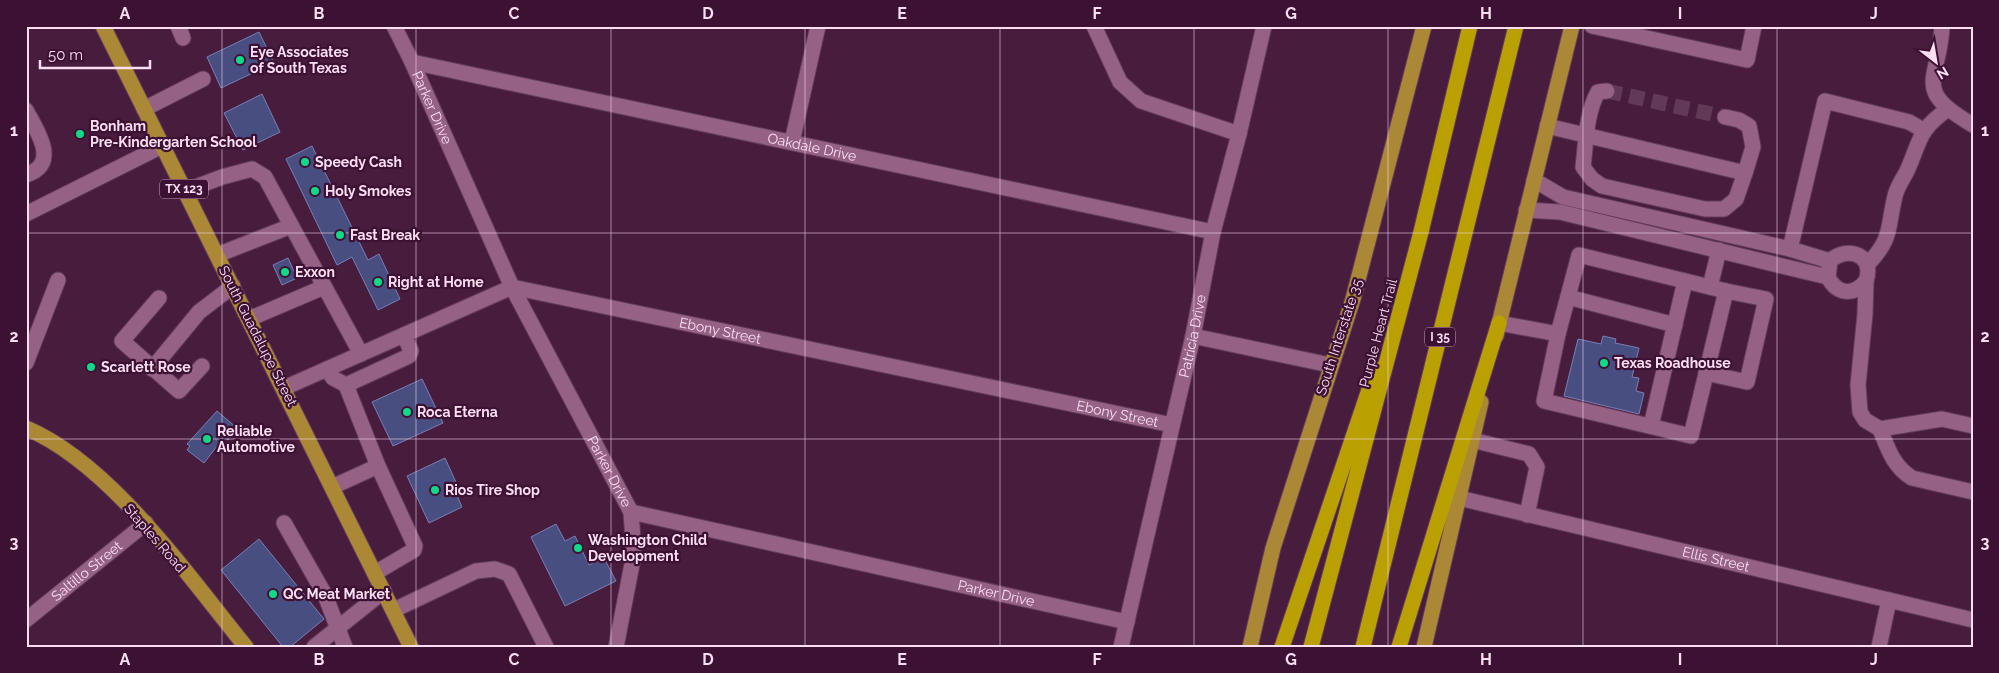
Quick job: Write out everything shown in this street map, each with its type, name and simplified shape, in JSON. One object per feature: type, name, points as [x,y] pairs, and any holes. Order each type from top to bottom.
[{"type":"highway","name":"Purple Heart Trail","points":[[1311,647],[1421,232],[1470,26]]},
{"type":"highway","name":"I 35","points":[[1363,647],[1516,26]]},
{"type":"highway","points":[[1282,647],[1421,232]]},
{"type":"highway","points":[[1399,647],[1499,323]]},
{"type":"main road","name":"South Guadalupe Street","points":[[103,26],[411,647]]},
{"type":"main road","name":"South Interstate 35","points":[[1250,647],[1278,529],[1352,299],[1424,26]]},
{"type":"main road","points":[[1424,647],[1499,323],[1572,26]]},
{"type":"main road","name":"Staples Road","points":[[26,428],[78,459],[146,524],[246,647]]},
{"type":"street","name":"Parker Drive","points":[[394,26],[412,62],[512,287],[631,512],[1127,622]]},
{"type":"street","points":[[792,142],[818,26]]},
{"type":"street","points":[[1094,26],[1120,82],[1141,101],[1239,134]]},
{"type":"street","name":"Patricia Drive","points":[[1121,647],[1193,336],[1213,232],[1239,134],[1264,26]]},
{"type":"street","points":[[1592,26],[1618,29],[1746,60],[1754,26]]},
{"type":"street","points":[[1942,26],[1932,78],[1934,88],[1948,109],[1973,125]]},
{"type":"street","name":"Oakdale Drive","points":[[412,62],[1213,232]]},
{"type":"street","points":[[144,109],[203,80]]},
{"type":"street","points":[[1606,91],[1598,92],[1594,99],[1586,135],[1583,167],[1592,179],[1602,186],[1705,209],[1724,209],[1736,199],[1753,147],[1749,126],[1740,120],[1724,117]]},
{"type":"street","points":[[1790,250],[1825,101],[1909,122],[1923,130]]},
{"type":"street","points":[[1948,109],[1931,121],[1923,130],[1907,172],[1895,193],[1886,240],[1867,264],[1865,314],[1858,385],[1860,412],[1870,425],[1880,429],[1942,419],[1973,426]]},
{"type":"street","points":[[26,110],[45,146],[44,155],[39,166],[26,174]]},
{"type":"street","points":[[1547,126],[1745,173]]},
{"type":"street","points":[[26,214],[162,146]]},
{"type":"street","points":[[185,191],[252,170],[265,177],[361,354]]},
{"type":"street","points":[[1534,180],[1563,197],[1830,261]]},
{"type":"street","points":[[1526,210],[1560,212],[1828,277]]},
{"type":"street","points":[[1626,227],[1628,212]]},
{"type":"street","points":[[218,255],[291,226]]},
{"type":"street","points":[[1710,287],[1727,235]]},
{"type":"street","points":[[1866,281],[1861,287],[1846,292],[1832,284],[1828,277],[1830,261],[1838,254],[1850,252],[1860,256],[1867,264]]},
{"type":"street","points":[[1706,373],[1747,382],[1766,299],[1579,255],[1558,334],[1544,400],[1691,436],[1706,373],[1726,291]]},
{"type":"street","points":[[26,363],[58,280]]},
{"type":"street","points":[[1650,426],[1685,281]]},
{"type":"street","points":[[152,369],[199,312],[233,286]]},
{"type":"street","points":[[249,319],[324,287]]},
{"type":"street","points":[[284,388],[512,287]]},
{"type":"street","name":"Ebony Street","points":[[512,287],[1172,425]]},
{"type":"street","points":[[1568,297],[1675,325]]},
{"type":"street","points":[[159,298],[122,341],[179,391],[202,366]]},
{"type":"street","points":[[1499,323],[1558,334]]},
{"type":"street","points":[[346,385],[409,356],[411,351],[404,334]]},
{"type":"street","points":[[1193,336],[1330,365]]},
{"type":"street","points":[[327,369],[333,378],[346,385],[378,466],[414,546],[414,550],[375,573]]},
{"type":"street","points":[[1880,429],[1895,464],[1904,473],[1912,478],[1973,492]]},
{"type":"street","points":[[1472,440],[1529,454],[1537,468],[1527,515]]},
{"type":"street","points":[[332,487],[378,466]]},
{"type":"street","name":"Ellis Street","points":[[1459,498],[1973,620]]},
{"type":"street","points":[[616,647],[634,554],[631,512]]},
{"type":"street","points":[[284,523],[325,595],[345,647]]},
{"type":"street","name":"Saltillo Street","points":[[26,620],[146,524]]},
{"type":"street","points":[[394,610],[476,571],[494,569],[509,574],[546,647]]},
{"type":"street","points":[[314,647],[384,591]]},
{"type":"street","points":[[1879,647],[1889,600]]},
{"type":"building","name":"Eye Associates of South Texas","points":[[259,32],[274,63],[221,88],[207,57]]},
{"type":"building","points":[[262,94],[280,132],[243,150],[224,113]]},
{"type":"building","points":[[312,146],[368,260],[379,254],[400,299],[378,310],[352,257],[337,265],[286,159]]},
{"type":"building","name":"Exxon","points":[[288,258],[297,278],[282,285],[273,265]]},
{"type":"building","name":"Texas Roadhouse","points":[[1603,336],[1616,339],[1615,343],[1639,348],[1632,377],[1639,378],[1636,391],[1644,393],[1639,414],[1564,396],[1578,339],[1601,344]]},
{"type":"building","name":"Roca Eterna","points":[[422,379],[443,423],[393,446],[372,402]]},
{"type":"building","name":"Reliable Automotive","points":[[217,411],[237,428],[228,440],[224,437],[204,463],[187,450],[190,446],[187,444]]},
{"type":"building","name":"Rios Tire Shop","points":[[445,458],[459,489],[455,491],[462,507],[429,523],[407,476]]},
{"type":"building","points":[[556,524],[565,541],[575,536],[589,565],[604,558],[616,581],[565,606],[531,537]]},
{"type":"building","name":"QC Meat Market","points":[[259,539],[324,619],[290,647],[283,647],[221,570]]},
{"type":"tunnel","points":[[1607,91],[1725,117]]},
{"type":"place","name":"Eye Associates of South Texas","points":[[240,60]]},
{"type":"place","name":"Bonham Pre-Kindergarten School","points":[[80,134]]},
{"type":"place","name":"Speedy Cash","points":[[305,162]]},
{"type":"place","name":"Holy Smokes","points":[[315,191]]},
{"type":"place","name":"Fast Break","points":[[340,235]]},
{"type":"place","name":"Exxon","points":[[285,272]]},
{"type":"place","name":"Right at Home","points":[[378,282]]},
{"type":"place","name":"Texas Roadhouse","points":[[1604,363]]},
{"type":"place","name":"Scarlett Rose","points":[[91,367]]},
{"type":"place","name":"Roca Eterna","points":[[407,412]]},
{"type":"place","name":"Reliable Automotive","points":[[207,439]]},
{"type":"place","name":"Rios Tire Shop","points":[[435,490]]},
{"type":"place","name":"Washington Child Development","points":[[578,548]]},
{"type":"place","name":"QC Meat Market","points":[[273,594]]}]
